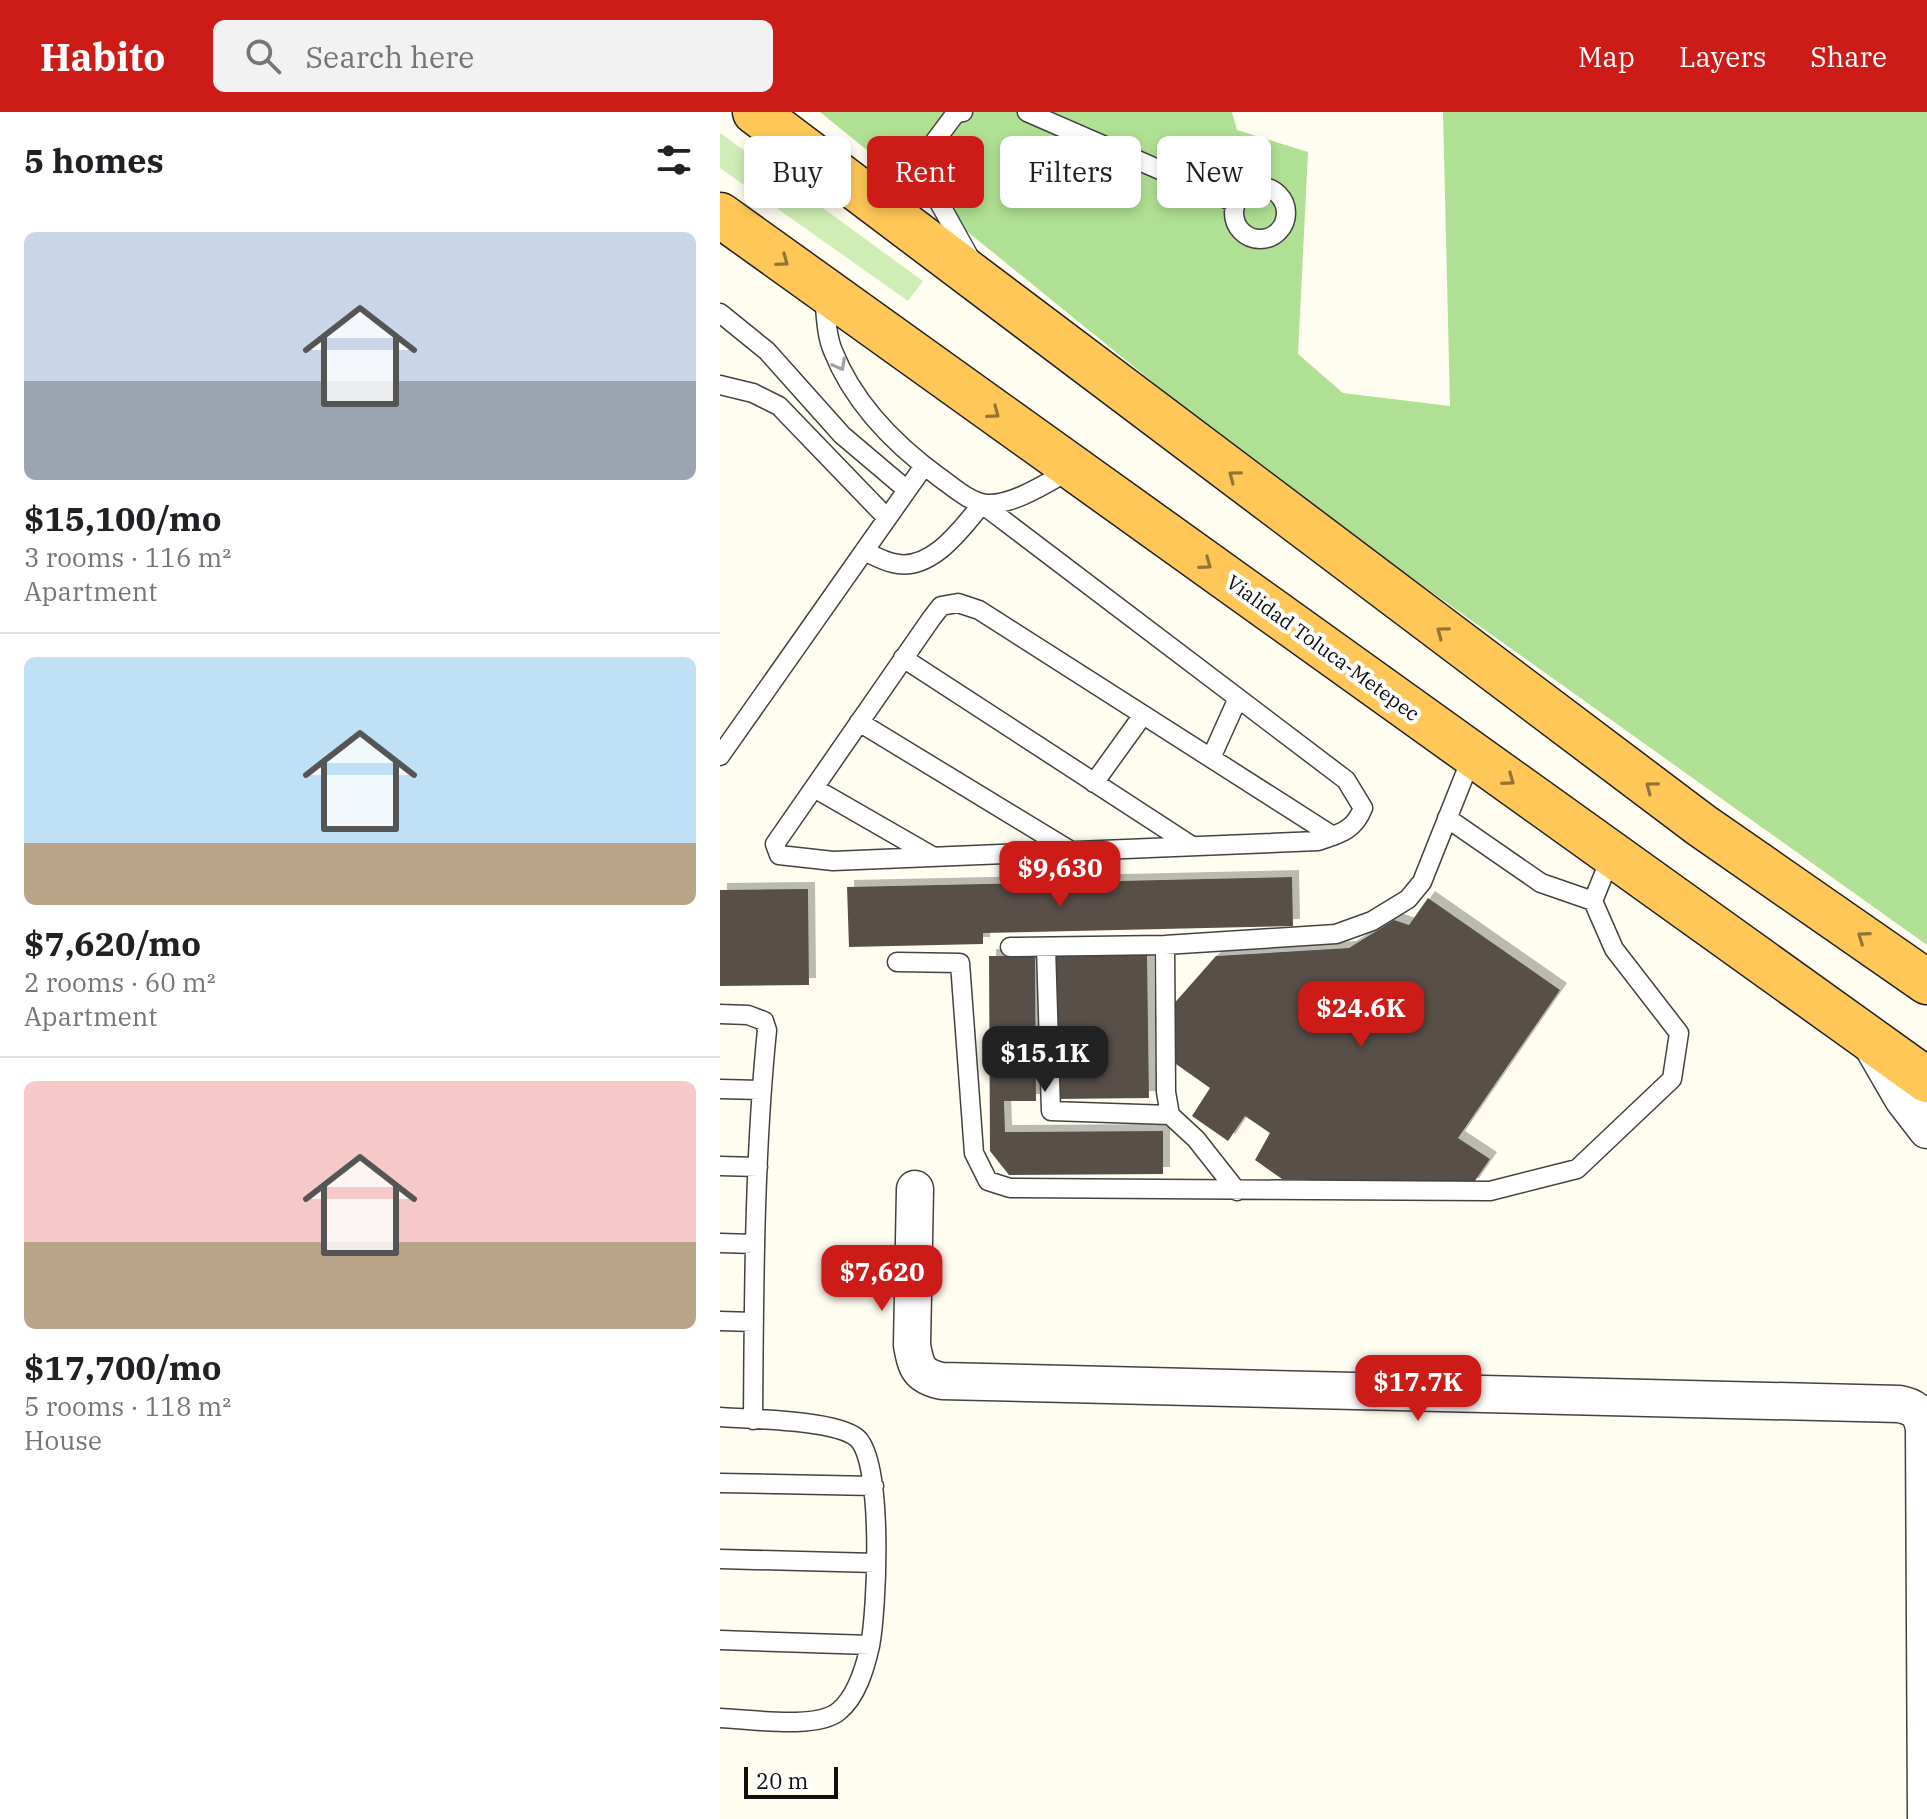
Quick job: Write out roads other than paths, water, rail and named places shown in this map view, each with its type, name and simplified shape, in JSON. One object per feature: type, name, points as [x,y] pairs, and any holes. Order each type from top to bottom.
[{"type":"highway","points":[[755,112],[1701,825],[1927,982]]},
{"type":"highway","name":"Vialidad Toluca-Metepec","points":[[720,215],[1927,1080]]},
{"type":"street","points":[[1867,1037],[1903,1099],[1927,1130]]},
{"type":"street","points":[[915,1189],[912,1345],[919,1369],[926,1377],[942,1381],[1899,1404],[1913,1407],[1922,1416],[1924,1429],[1926,1819]]},
{"type":"lane","points":[[963,112],[956,113],[926,153],[926,179],[969,253],[972,277]]},
{"type":"lane","points":[[1027,112],[1157,169]]},
{"type":"lane","points":[[823,290],[832,350],[857,396],[878,425],[924,466],[982,504],[1346,780],[1363,808],[1359,819],[1348,832],[1318,841],[833,861],[779,855],[775,844],[903,658],[941,606],[958,603],[979,610],[1333,836]]},
{"type":"lane","points":[[720,313],[767,351],[842,435],[907,490]]},
{"type":"lane","points":[[720,385],[753,393],[779,406],[887,518]]},
{"type":"lane","points":[[720,756],[924,466]]},
{"type":"lane","points":[[864,551],[895,564],[926,558],[943,550],[982,504],[1020,497],[1073,469]]},
{"type":"lane","points":[[903,658],[1192,846]]},
{"type":"lane","points":[[1211,758],[1238,698]]},
{"type":"lane","points":[[1094,783],[1143,715]]},
{"type":"lane","points":[[859,722],[1071,851]]},
{"type":"lane","points":[[1010,947],[1165,945],[1336,934],[1372,921],[1408,899],[1422,882],[1473,754]]},
{"type":"lane","points":[[814,788],[934,857]]},
{"type":"lane","points":[[1447,818],[1541,883],[1593,901]]},
{"type":"lane","points":[[897,962],[960,963],[974,1153],[988,1181],[1010,1188],[1490,1191],[1577,1169],[1672,1079],[1679,1033],[1614,949],[1593,901],[1612,854]]},
{"type":"lane","points":[[1165,945],[1166,1092],[1170,1115],[1196,1139],[1237,1191]]},
{"type":"lane","points":[[1046,947],[1051,1111],[1170,1115]]},
{"type":"lane","points":[[720,1014],[748,1015],[764,1021],[767,1030],[761,1090],[755,1244],[753,1420]]},
{"type":"lane","points":[[720,1089],[761,1090]]},
{"type":"lane","points":[[720,1166],[758,1167]]},
{"type":"lane","points":[[720,1243],[755,1244]]},
{"type":"lane","points":[[720,1321],[754,1322]]},
{"type":"lane","points":[[720,1417],[824,1426],[855,1436],[866,1447],[874,1486],[876,1563],[870,1645],[862,1676],[838,1713],[814,1722],[720,1718]]},
{"type":"lane","points":[[720,1483],[874,1486]]},
{"type":"lane","points":[[720,1559],[876,1563]]},
{"type":"lane","points":[[720,1640],[870,1645]]}]
